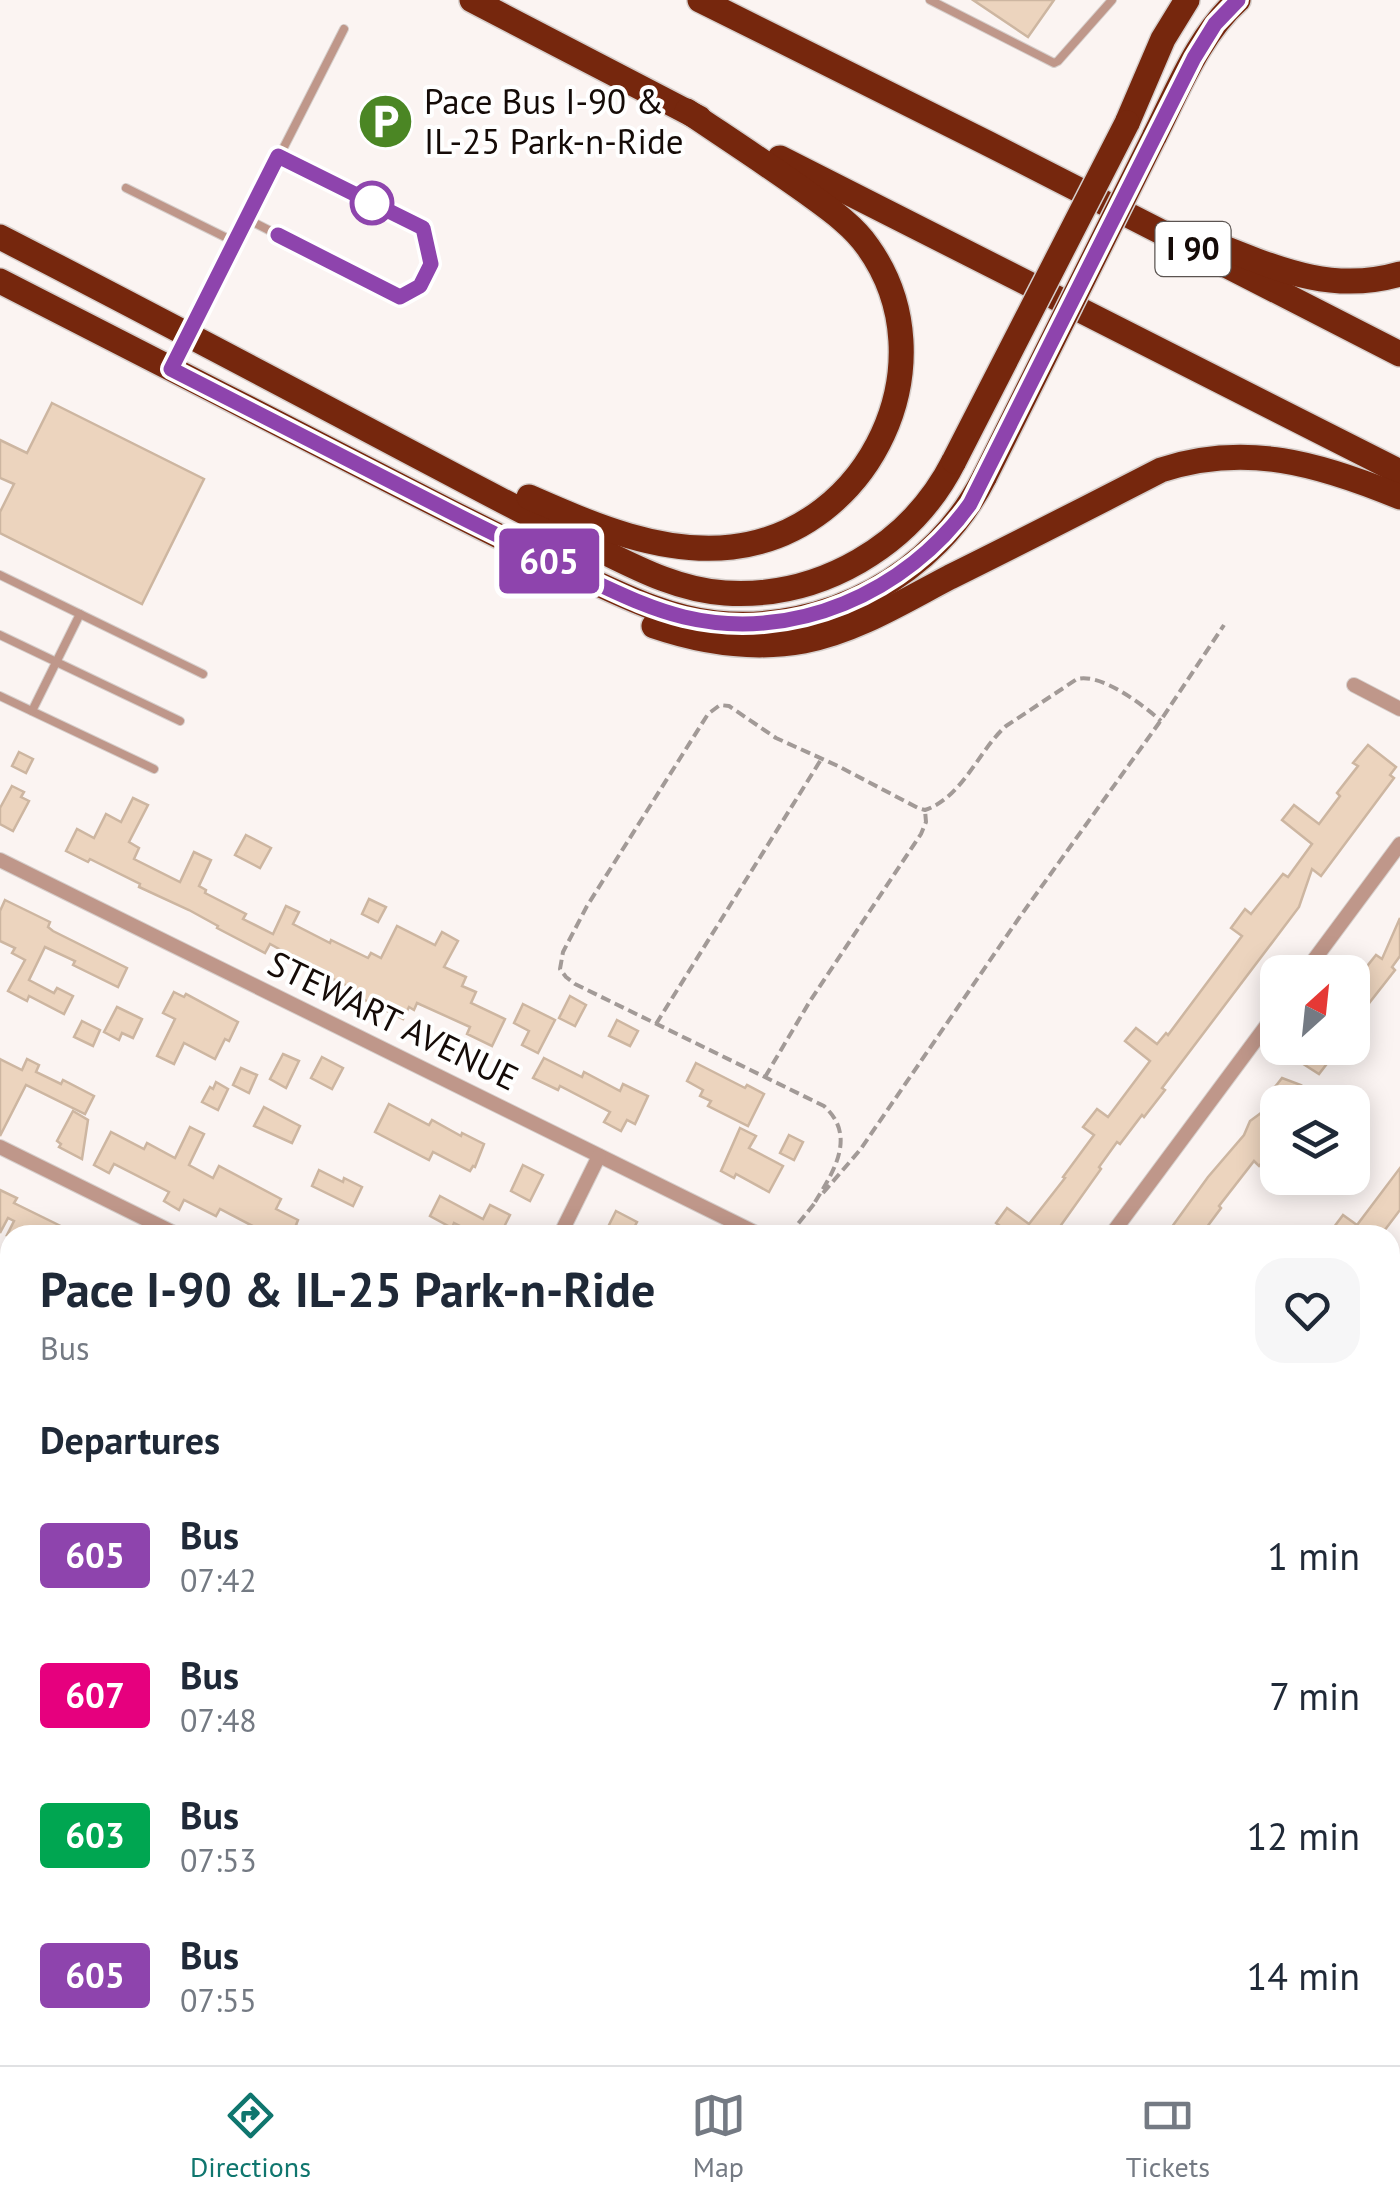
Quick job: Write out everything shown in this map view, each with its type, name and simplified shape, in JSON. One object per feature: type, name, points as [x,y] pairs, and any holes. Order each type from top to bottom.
[{"type":"highway","points":[[472,0],[1400,472]]},
{"type":"highway","name":"I 90","points":[[700,0],[1400,354]]},
{"type":"highway","points":[[0,236],[541,521],[650,574],[681,586],[724,593],[792,588],[860,562],[891,541],[937,491],[1127,123],[1163,39],[1186,0]]},
{"type":"highway","points":[[0,281],[516,545],[656,609],[714,623],[772,622],[812,615],[884,585],[904,572],[948,532],[970,504],[1200,46],[1238,0]]},
{"type":"highway","points":[[314,401],[584,521],[651,542],[708,548],[754,544],[804,524],[822,511],[861,473],[891,418],[900,358],[898,319],[890,288],[866,244],[834,213],[687,111]]},
{"type":"highway","points":[[987,143],[1217,245],[1301,275],[1350,282],[1400,274]]},
{"type":"highway","points":[[516,545],[647,624],[696,638],[778,644],[853,626],[1161,470],[1185,462],[1236,456],[1267,458],[1341,476],[1400,497]]},
{"type":"street","points":[[1354,685],[1400,709]]},
{"type":"street","points":[[1318,955],[1400,844]]},
{"type":"street","name":"STEWART AVENUE","points":[[0,860],[740,1225]]},
{"type":"street","points":[[1118,1225],[1260,1034]]},
{"type":"street","points":[[0,1147],[158,1225]]},
{"type":"street","points":[[565,1225],[599,1156]]},
{"type":"lane","points":[[930,0],[1054,63],[1112,0]]},
{"type":"lane","points":[[171,369],[344,28]]},
{"type":"lane","points":[[246,220],[400,297],[420,286],[431,264],[423,228],[278,156]]},
{"type":"lane","points":[[126,188],[236,242]]},
{"type":"lane","points":[[0,575],[203,674]]},
{"type":"lane","points":[[32,711],[80,614]]},
{"type":"lane","points":[[0,635],[180,721]]},
{"type":"lane","points":[[0,696],[154,769]]},
{"type":"path","points":[[796,1225],[860,1150],[1224,625]]},
{"type":"path","points":[[815,1202],[835,1165],[842,1134],[824,1106],[570,981],[560,968],[565,947],[612,865],[708,714],[716,706],[730,706],[776,738],[925,810],[953,792],[1006,726],[1076,678],[1086,676],[1104,682],[1160,721]]},
{"type":"path","points":[[656,1024],[822,758]]},
{"type":"path","points":[[765,1077],[810,1000],[921,834],[925,810]]},
{"type":"building","points":[[973,0],[1054,0],[1028,37]]},
{"type":"building","points":[[52,403],[204,479],[142,604],[0,533],[0,512],[14,484],[0,478],[0,440],[27,453]]},
{"type":"building","points":[[1368,745],[1396,767],[1390,775],[1394,778],[1321,876],[1312,869],[1299,907],[1162,1088],[1165,1090],[1120,1144],[1117,1142],[1061,1225],[996,1223],[1007,1208],[1029,1224],[1094,1135],[1083,1127],[1097,1109],[1108,1117],[1150,1061],[1125,1041],[1136,1028],[1157,1044],[1168,1035],[1242,936],[1231,928],[1245,909],[1251,914],[1283,874],[1288,877],[1312,844],[1282,820],[1294,805],[1319,824],[1358,766],[1353,763]]},
{"type":"building","points":[[19,752],[33,759],[26,773],[12,766]]},
{"type":"building","points":[[12,786],[24,792],[21,797],[29,801],[13,831],[0,824],[0,808]]},
{"type":"building","points":[[133,798],[148,805],[129,842],[139,848],[134,859],[180,882],[194,852],[211,860],[199,886],[246,914],[243,919],[273,934],[286,906],[299,912],[293,924],[368,958],[371,953],[381,958],[397,926],[435,945],[442,932],[458,941],[444,967],[466,977],[462,986],[476,992],[471,1003],[505,1019],[492,1046],[467,1034],[470,1027],[417,1003],[414,1010],[409,1007],[403,1019],[270,944],[265,953],[139,887],[140,884],[66,851],[77,829],[94,838],[106,814],[121,822]]},
{"type":"building","points":[[246,835],[271,848],[260,868],[235,855]]},
{"type":"building","points":[[369,899],[386,907],[378,922],[362,914]]},
{"type":"building","points":[[5,900],[50,922],[48,927],[53,931],[127,968],[118,987],[45,947],[29,980],[54,993],[57,988],[73,996],[64,1014],[29,996],[27,1001],[8,991],[25,960],[12,953],[15,948],[0,941],[0,911]]},
{"type":"building","points":[[1400,918],[1400,956],[1392,967],[1395,970],[1370,1002],[1370,962],[1376,955],[1382,959]]},
{"type":"building","points":[[174,992],[184,997],[186,994],[238,1022],[215,1059],[184,1043],[174,1064],[157,1056],[175,1019],[163,1013]]},
{"type":"building","points":[[570,996],[586,1005],[575,1026],[559,1018]]},
{"type":"building","points":[[523,1004],[555,1020],[538,1053],[522,1045],[529,1031],[514,1023]]},
{"type":"building","points":[[117,1007],[142,1019],[133,1038],[122,1033],[119,1040],[104,1032]]},
{"type":"building","points":[[617,1020],[638,1031],[630,1046],[609,1036]]},
{"type":"building","points":[[82,1021],[100,1030],[93,1046],[74,1037]]},
{"type":"building","points":[[283,1054],[299,1061],[286,1088],[270,1079]]},
{"type":"building","points":[[322,1057],[343,1068],[332,1089],[311,1078]]},
{"type":"building","points":[[544,1058],[582,1077],[584,1072],[620,1091],[623,1084],[648,1096],[635,1124],[627,1120],[621,1131],[604,1122],[610,1112],[560,1086],[558,1090],[533,1078]]},
{"type":"building","points":[[0,1059],[22,1070],[27,1059],[39,1065],[36,1072],[94,1096],[85,1114],[26,1085],[0,1136]]},
{"type":"building","points":[[696,1063],[764,1094],[748,1126],[708,1106],[711,1101],[700,1096],[703,1090],[687,1081]]},
{"type":"building","points":[[1305,1065],[1326,1065],[1319,1074]]},
{"type":"building","points":[[241,1068],[257,1075],[249,1093],[233,1085]]},
{"type":"building","points":[[1282,1078],[1301,1085],[1276,1085]]},
{"type":"building","points":[[216,1082],[228,1089],[218,1110],[202,1102]]},
{"type":"building","points":[[389,1104],[429,1125],[432,1120],[484,1144],[475,1167],[470,1171],[433,1152],[429,1160],[375,1132]]},
{"type":"building","points":[[264,1107],[300,1126],[292,1143],[254,1126]]},
{"type":"building","points":[[73,1111],[88,1120],[82,1159],[59,1147],[57,1141]]},
{"type":"building","points":[[1260,1114],[1260,1165],[1254,1161],[1208,1225],[1173,1225],[1244,1135],[1250,1121]]},
{"type":"building","points":[[190,1127],[204,1134],[189,1165],[213,1178],[219,1166],[281,1199],[276,1209],[298,1220],[296,1225],[251,1225],[220,1209],[216,1216],[184,1200],[179,1210],[164,1201],[169,1192],[114,1164],[109,1173],[94,1165],[111,1132],[144,1149],[147,1143],[175,1158]]},
{"type":"building","points":[[740,1128],[756,1136],[749,1148],[783,1166],[769,1192],[736,1174],[734,1178],[721,1171]]},
{"type":"building","points":[[789,1135],[803,1142],[794,1160],[780,1153]]},
{"type":"building","points":[[523,1165],[543,1175],[530,1201],[511,1191]]},
{"type":"building","points":[[1400,1168],[1400,1210],[1389,1225],[1357,1225]]},
{"type":"building","points":[[319,1170],[362,1187],[353,1206],[312,1186]]},
{"type":"building","points":[[0,1190],[17,1198],[14,1203],[59,1225],[12,1225],[14,1221],[8,1218],[0,1225]]},
{"type":"building","points":[[440,1196],[483,1219],[490,1205],[510,1215],[505,1225],[446,1225],[430,1216]]},
{"type":"building","points":[[616,1211],[637,1222],[635,1225],[609,1225]]},
{"type":"building","points":[[1343,1215],[1357,1225],[1336,1225]]},
{"type":"bus line","name":"605","points":[[278,235],[400,297],[420,286],[431,264],[423,228],[278,156],[171,369],[516,545],[656,609],[714,623],[772,622],[812,615],[867,594],[904,572],[948,532],[970,504],[1200,46],[1238,0]]},
{"type":"place","name":"Pace Bus I-90 & IL-25 Park-n-Ride","points":[[385,122]]}]
